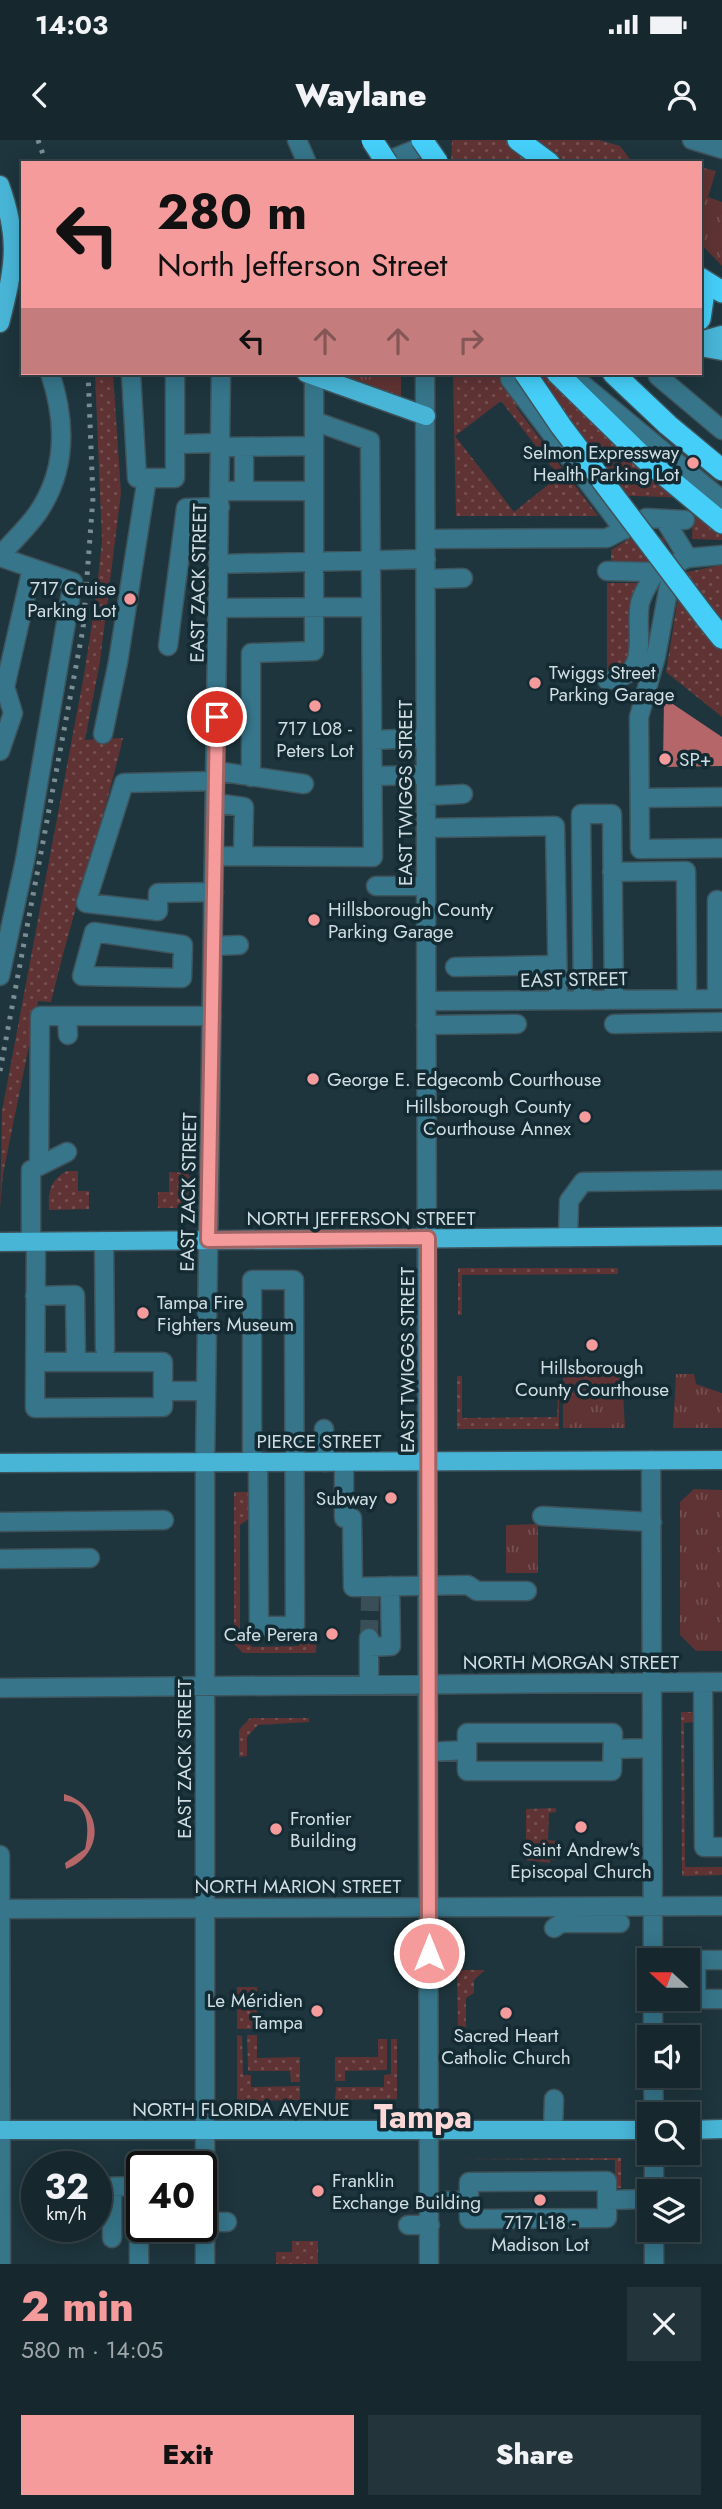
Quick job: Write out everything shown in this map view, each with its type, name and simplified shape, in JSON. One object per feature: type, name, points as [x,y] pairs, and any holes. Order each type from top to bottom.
[{"type":"highway","points":[[372,140],[386,161]]},
{"type":"highway","points":[[424,147],[436,161]]},
{"type":"highway","points":[[702,279],[722,292]]},
{"type":"highway","points":[[527,375],[561,426],[722,638]]},
{"type":"highway","points":[[558,375],[645,459],[722,523]]},
{"type":"highway","points":[[615,375],[668,425],[722,470]]},
{"type":"main road","points":[[0,185],[9,209],[13,254],[0,323]]},
{"type":"main road","points":[[702,340],[722,335]]},
{"type":"main road","points":[[702,348],[722,351]]},
{"type":"main road","points":[[313,375],[426,416]]},
{"type":"main road","name":"NORTH JEFFERSON STREET","points":[[0,1242],[722,1236]]},
{"type":"main road","name":"PIERCE STREET","points":[[0,1463],[722,1460]]},
{"type":"main road","points":[[700,2130],[722,2129]]},
{"type":"main road","name":"NORTH FLORIDA AVENUE","points":[[1,2130],[637,2130]]},
{"type":"street","points":[[297,140],[306,161]]},
{"type":"street","points":[[692,140],[722,149]]},
{"type":"street","points":[[387,161],[424,147]]},
{"type":"street","points":[[0,976],[25,860],[73,582],[0,556],[37,514],[52,485],[61,457],[61,407],[51,375]]},
{"type":"street","points":[[57,394],[64,375]]},
{"type":"street","points":[[131,375],[137,478],[175,478],[175,375]]},
{"type":"street","name":"EAST ZACK STREET","points":[[204,2151],[205,1462],[221,375]]},
{"type":"street","points":[[251,776],[251,653],[314,652],[314,446],[310,375]]},
{"type":"street","name":"EAST TWIGGS STREET","points":[[425,375],[431,2129],[429,2264]]},
{"type":"street","points":[[510,375],[510,379],[624,530]]},
{"type":"street","points":[[576,375],[576,379],[722,500]]},
{"type":"street","points":[[658,375],[722,430]]},
{"type":"street","points":[[215,856],[373,858],[370,441],[313,421]]},
{"type":"street","points":[[175,444],[314,446]]},
{"type":"street","points":[[244,447],[244,491]]},
{"type":"street","points":[[103,734],[118,662],[147,478]]},
{"type":"street","points":[[169,646],[186,508],[244,491],[314,491]]},
{"type":"street","points":[[426,539],[607,538],[646,518],[685,520]]},
{"type":"street","points":[[664,519],[681,560],[639,717],[640,849],[722,848]]},
{"type":"street","points":[[607,571],[655,572],[681,560],[722,555]]},
{"type":"street","points":[[219,564],[426,559]]},
{"type":"street","points":[[0,751],[13,713],[5,687],[32,568]]},
{"type":"street","points":[[607,680],[624,677],[637,662],[639,607],[655,572]]},
{"type":"street","points":[[426,579],[463,578]]},
{"type":"street","points":[[218,608],[371,607]]},
{"type":"street","points":[[372,740],[426,738]]},
{"type":"street","points":[[373,776],[426,775]]},
{"type":"street","points":[[214,892],[158,893],[158,911],[86,903],[124,783],[251,776],[303,784]]},
{"type":"street","points":[[426,796],[463,794]]},
{"type":"street","points":[[640,798],[722,797]]},
{"type":"street","points":[[215,803],[244,807],[243,856]]},
{"type":"street","points":[[583,1000],[581,814],[612,814],[614,999]]},
{"type":"street","points":[[612,820],[640,818]]},
{"type":"street","points":[[426,828],[555,826],[558,1000]]},
{"type":"street","points":[[612,872],[686,871],[687,999]]},
{"type":"street","points":[[376,886],[426,886]]},
{"type":"street","points":[[717,900],[720,999]]},
{"type":"street","points":[[94,932],[183,944],[183,954],[182,978],[82,976],[94,932]]},
{"type":"street","points":[[183,954],[239,945]]},
{"type":"street","points":[[455,967],[557,965]]},
{"type":"street","name":"EAST STREET","points":[[427,1001],[720,999]]},
{"type":"street","points":[[39,1166],[40,1016],[172,1025],[212,1016]]},
{"type":"street","points":[[67,1016],[68,1034]]},
{"type":"street","points":[[614,1024],[722,1022]]},
{"type":"street","points":[[426,1025],[517,1024]]},
{"type":"street","points":[[36,1362],[163,1362],[163,1407],[35,1408],[36,1296],[31,1170],[66,1152]]},
{"type":"street","points":[[568,1237],[569,1201],[583,1182],[722,1180]]},
{"type":"street","points":[[104,1241],[105,1349]]},
{"type":"street","points":[[252,1280],[294,1280],[294,1462],[295,1626],[259,1626],[252,1280]]},
{"type":"street","points":[[36,1296],[75,1295],[76,1362]]},
{"type":"street","points":[[163,1391],[206,1391]]},
{"type":"street","points":[[324,1429],[325,1462]]},
{"type":"street","points":[[651,1460],[653,1948]]},
{"type":"street","points":[[344,1462],[344,1518],[352,1518],[364,1590],[390,1586],[468,1585],[477,1591],[527,1591]]},
{"type":"street","points":[[542,1516],[652,1522]]},
{"type":"street","points":[[0,1522],[164,1520]]},
{"type":"street","points":[[0,1559],[90,1558]]},
{"type":"street","points":[[369,1684],[369,1642],[391,1646],[390,1586]]},
{"type":"street","points":[[703,1682],[704,1847],[722,1847]]},
{"type":"street","name":"NORTH MORGAN STREET","points":[[0,1688],[722,1682]]},
{"type":"street","points":[[612,1733],[613,1749],[612,1771],[467,1771],[467,1734],[612,1733]]},
{"type":"street","points":[[613,1749],[652,1748]]},
{"type":"street","points":[[429,1752],[467,1750]]},
{"type":"street","points":[[0,1855],[1,2264]]},
{"type":"street","name":"NORTH MARION STREET","points":[[0,1909],[722,1906]]},
{"type":"street","points":[[554,1928],[561,1923],[621,1923]]},
{"type":"street","points":[[700,1960],[722,1960]]},
{"type":"street","points":[[700,1997],[722,1999]]},
{"type":"street","points":[[553,2129],[554,2099]]},
{"type":"street","points":[[607,2181],[607,2218],[469,2219],[469,2201],[469,2182],[607,2181]]},
{"type":"street","points":[[607,2200],[637,2199]]},
{"type":"street","points":[[430,2201],[469,2201]]},
{"type":"street","points":[[217,2222],[227,2222]]},
{"type":"street","points":[[408,2225],[430,2225]]},
{"type":"street","points":[[139,2242],[139,2264]]},
{"type":"street","name":"EAST ZACK STREET","points":[[205,2242],[205,2264]]},
{"type":"street","points":[[654,2242],[654,2264]]},
{"type":"green space","points":[[452,140],[599,140],[620,146],[631,161],[564,161],[554,153],[526,161],[451,161]]},
{"type":"green space","points":[[702,168],[716,171],[708,197],[722,202],[722,266],[702,245]]},
{"type":"green space","points":[[95,375],[113,375],[121,493],[100,661],[85,740],[123,738],[51,1002],[38,1001],[3,1174],[0,1209],[2,1111],[84,675],[102,541]]},
{"type":"green space","points":[[337,375],[401,375],[401,398]]},
{"type":"green space","points":[[503,375],[520,403],[516,407],[598,516],[456,516],[453,376]],"holes":[[[501,401],[559,476],[514,512],[455,436]]]},
{"type":"green space","points":[[520,375],[567,375],[722,512],[722,540],[692,539],[693,498],[606,495]]},
{"type":"green space","points":[[653,534],[663,538],[667,547],[665,556],[652,566],[611,564],[611,550],[629,539]]},
{"type":"green space","points":[[722,565],[722,717],[666,672],[682,573]]},
{"type":"green space","points":[[607,583],[642,583],[629,606],[629,628],[635,629],[629,668],[607,674]]},
{"type":"green space","points":[[67,1171],[78,1171],[78,1191],[89,1191],[89,1209],[49,1210],[51,1187],[57,1178]]},
{"type":"green space","points":[[169,1172],[187,1173],[191,1178],[186,1208],[158,1208],[158,1192],[169,1192]]},
{"type":"green space","points":[[458,1268],[618,1268],[618,1274],[462,1275],[462,1315],[458,1315]]},
{"type":"green space","points":[[676,1374],[694,1374],[696,1384],[722,1393],[722,1428],[673,1428]]},
{"type":"green space","points":[[563,1375],[622,1375],[625,1428],[563,1428]]},
{"type":"green space","points":[[457,1376],[462,1376],[462,1418],[557,1417],[559,1380],[559,1429],[457,1429]]},
{"type":"green space","points":[[694,1489],[722,1490],[722,1651],[696,1651],[680,1635],[680,1502]]},
{"type":"green space","points":[[234,1492],[253,1492],[253,1516],[240,1525],[240,1634],[252,1647],[299,1646],[299,1633],[317,1632],[316,1653],[243,1653],[234,1644]]},
{"type":"green space","points":[[538,1524],[538,1573],[506,1573],[506,1525]]},
{"type":"green space","points":[[681,1712],[695,1712],[695,1722],[684,1723],[685,1867],[722,1867],[722,1875],[682,1876]]},
{"type":"green space","points":[[250,1718],[309,1718],[309,1722],[258,1725],[247,1737],[247,1756],[239,1757],[239,1730]]},
{"type":"green space","points":[[556,1808],[556,1812],[549,1813],[548,1840],[557,1841],[556,1860],[550,1860],[550,1863],[526,1860],[526,1809]]},
{"type":"green space","points":[[457,1970],[485,1970],[474,1980],[474,1993],[466,1998],[466,2027],[458,2028]]},
{"type":"green space","points":[[237,1987],[257,1987],[257,2029],[237,2029]]},
{"type":"green space","points":[[237,2035],[242,2036],[243,2075],[251,2075],[251,2087],[300,2086],[300,2100],[237,2101]]},
{"type":"green space","points":[[247,2035],[257,2035],[257,2058],[300,2057],[300,2082],[291,2082],[290,2071],[248,2071]]},
{"type":"green space","points":[[378,2039],[387,2039],[387,2070],[345,2071],[345,2081],[335,2081],[335,2057],[378,2057]]},
{"type":"green space","points":[[391,2039],[397,2039],[397,2099],[335,2100],[336,2087],[384,2087],[384,2075],[391,2074]]},
{"type":"green space","points":[[621,2158],[621,2188],[615,2188],[615,2160],[458,2159]]},
{"type":"green space","points":[[292,2241],[318,2241],[318,2264],[276,2264],[276,2252],[292,2252]]},
{"type":"shaded area","points":[[664,698],[722,737],[722,766],[663,767]]},
{"type":"shaded area","points":[[64,1794],[87,1808],[95,1830],[88,1853],[66,1869],[65,1863],[85,1849],[87,1826],[84,1812],[73,1802],[64,1801]]},
{"type":"tunnel","points":[[369,1638],[370,1597]]},
{"type":"railway","points":[[38,140],[45,161]]},
{"type":"railway","points":[[0,1071],[83,629],[93,498],[88,375]]},
{"type":"place","name":"Selmon Expressway Health Parking Lot","points":[[693,463]]},
{"type":"place","name":"717 Cruise Parking Lot","points":[[130,599]]},
{"type":"place","name":"Twiggs Street Parking Garage","points":[[535,683]]},
{"type":"place","name":"717 L08 - Peters Lot","points":[[315,706]]},
{"type":"place","name":"SP+","points":[[665,759]]},
{"type":"place","name":"Hillsborough County Parking Garage","points":[[314,920]]},
{"type":"place","name":"George E. Edgecomb Courthouse","points":[[313,1079]]},
{"type":"place","name":"Hillsborough County Courthouse Annex","points":[[585,1117]]},
{"type":"place","name":"Tampa Fire Fighters Museum","points":[[143,1313]]},
{"type":"place","name":"Hillsborough County Courthouse","points":[[592,1345]]},
{"type":"place","name":"Subway","points":[[391,1498]]},
{"type":"place","name":"Cafe Perera","points":[[332,1634]]},
{"type":"place","name":"Saint Andrew's Episcopal Church","points":[[581,1827]]},
{"type":"place","name":"Frontier Building","points":[[276,1829]]},
{"type":"place","name":"Le Méridien Tampa","points":[[317,2011]]},
{"type":"place","name":"Sacred Heart Catholic Church","points":[[506,2013]]},
{"type":"place","name":"Franklin Exchange Building","points":[[318,2191]]},
{"type":"place","name":"717 L18 - Madison Lot","points":[[540,2200]]},
{"type":"district","name":"Tampa","points":[[423,2116]]},
{"type":"route","points":[[217,717],[208,1240],[428,1238],[429,1953]]}]
